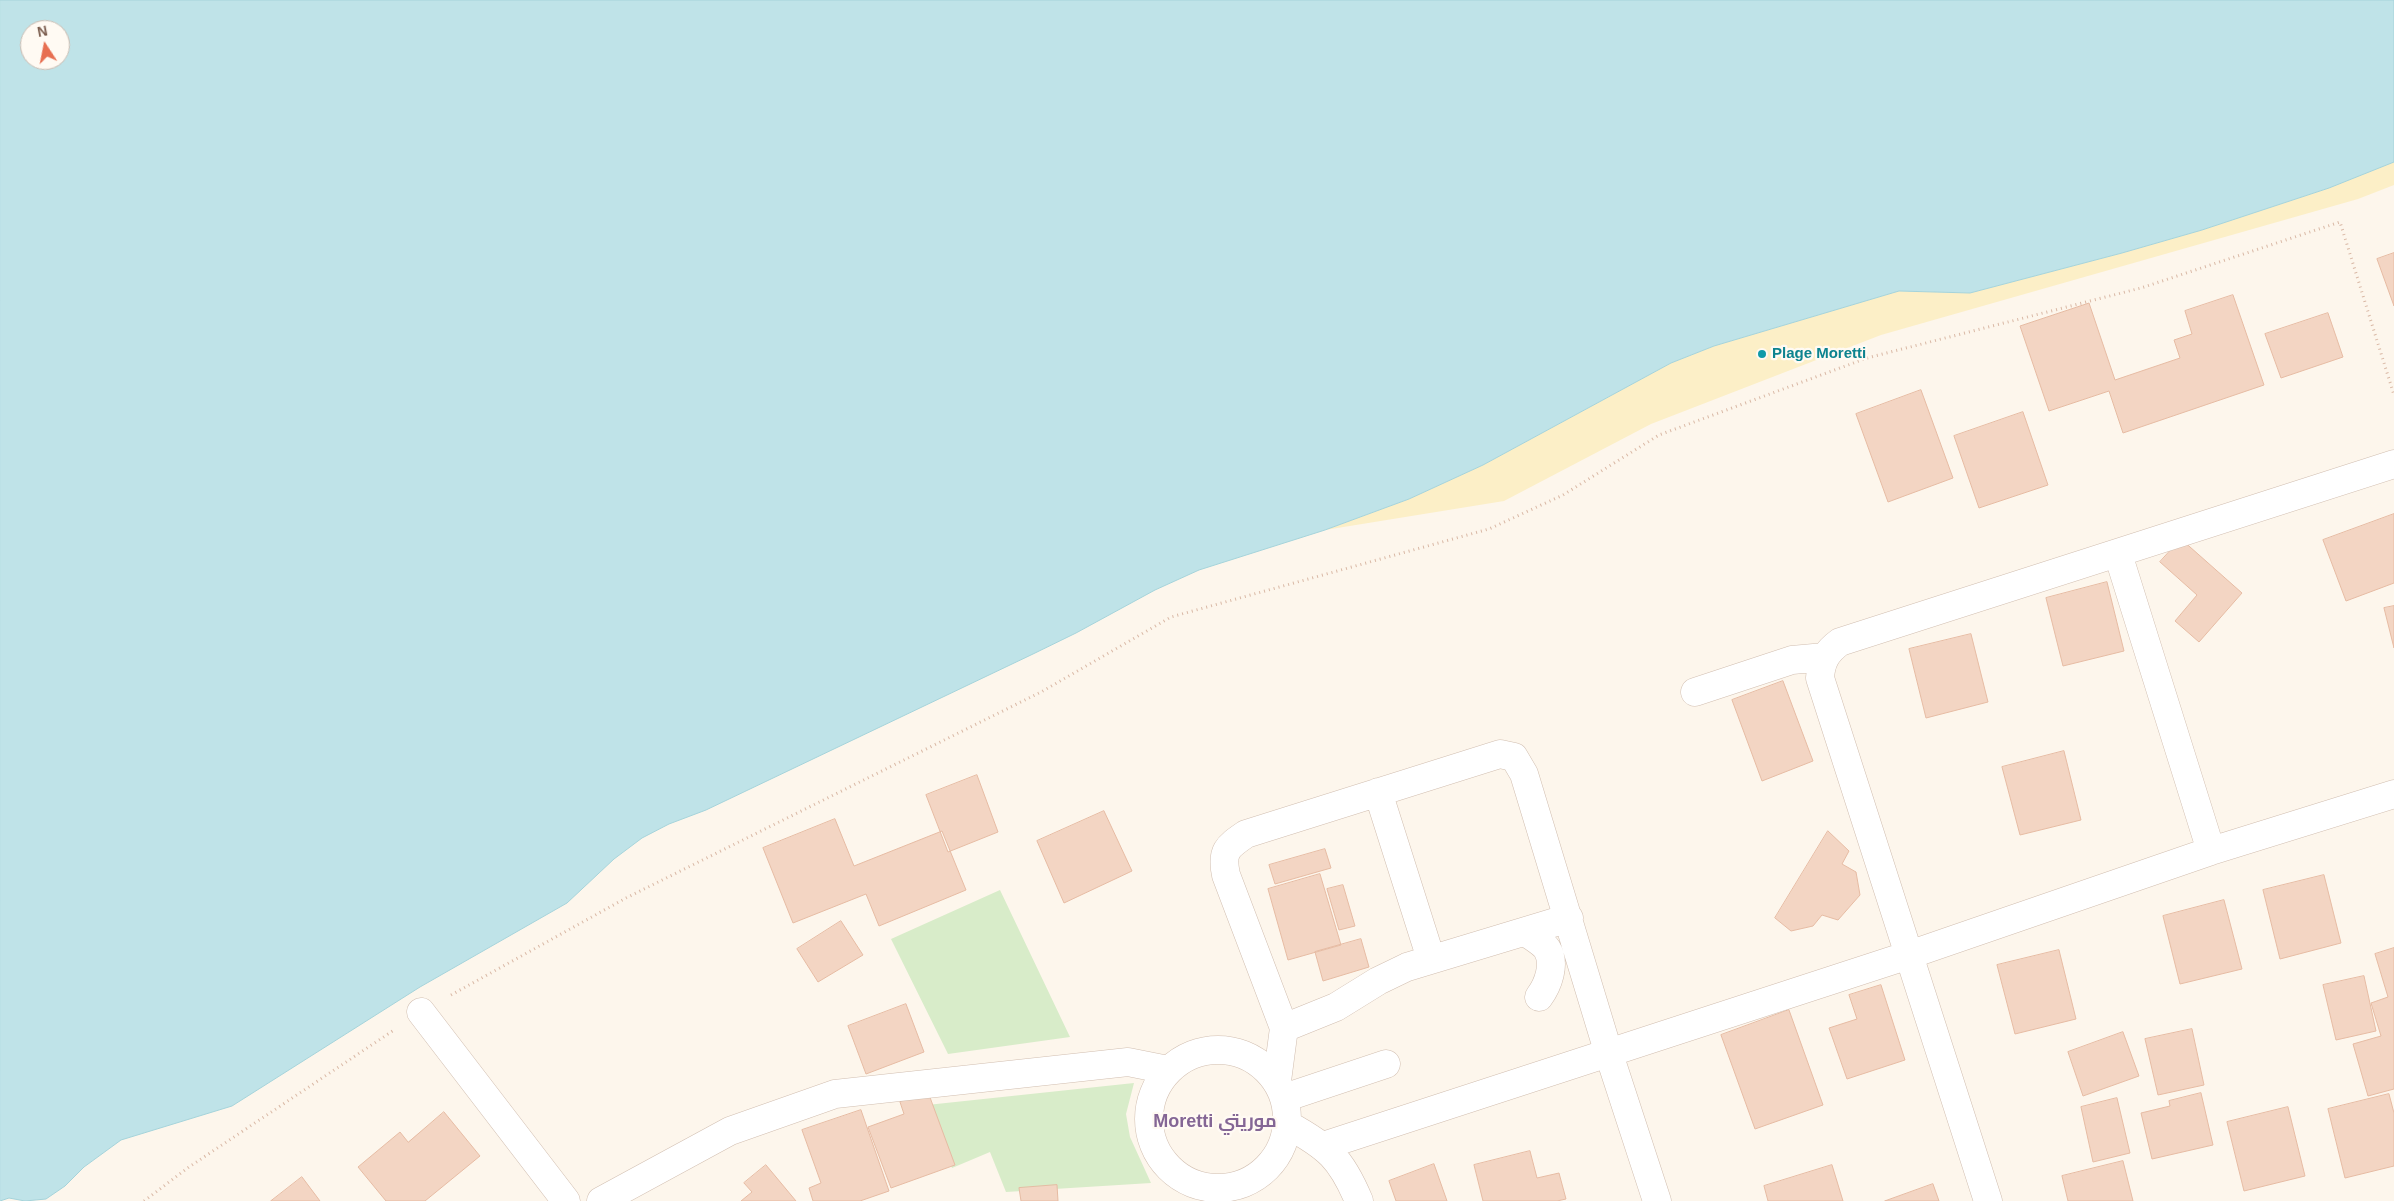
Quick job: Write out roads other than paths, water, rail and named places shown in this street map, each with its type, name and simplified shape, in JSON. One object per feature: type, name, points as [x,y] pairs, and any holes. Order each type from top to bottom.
[{"type":"street","points":[[1988,1201],[1820,678],[1825,657],[1831,648],[1840,642],[2394,464]]},
{"type":"street","points":[[2118,554],[2211,851]]},
{"type":"street","points":[[1695,692],[1792,660],[1825,657]]},
{"type":"street","points":[[1280,1090],[1263,1066],[1245,1055],[1225,1050],[1204,1051],[1184,1058],[1168,1070],[1155,1088],[1148,1110],[1149,1133],[1156,1154],[1171,1172],[1190,1184],[1227,1194],[1255,1179],[1271,1164],[1283,1146],[1288,1125],[1280,1090],[1284,1028],[1226,875],[1223,861],[1228,846],[1246,834],[1500,754],[1514,757],[1524,774],[1608,1051],[1657,1201]]},
{"type":"street","points":[[1378,792],[1431,958]]},
{"type":"street","points":[[1324,1146],[1608,1051],[1909,955],[2211,851],[2394,794]]},
{"type":"street","points":[[1284,1028],[1336,1007],[1378,981],[1431,958],[1569,918]]},
{"type":"street","points":[[1526,932],[1547,949],[1551,967],[1546,988],[1539,998]]},
{"type":"street","points":[[421,1012],[566,1201]]},
{"type":"street","points":[[601,1201],[730,1131],[835,1094],[1128,1062],[1168,1070]]},
{"type":"street","points":[[1280,1090],[1386,1064]]},
{"type":"street","points":[[1288,1125],[1324,1146],[1349,1176],[1359,1201]]},
{"type":"water","points":[[0,0],[2394,0],[2394,162],[2329,188],[2202,230],[2122,253],[1970,293],[1899,291],[1714,346],[1671,363],[1483,465],[1409,499],[1325,530],[1199,570],[1155,590],[1033,654],[706,810],[669,824],[642,838],[614,859],[567,903],[420,987],[232,1106],[121,1140],[84,1167],[65,1186],[46,1199],[25,1201],[9,1198],[0,1201]]},
{"type":"place","name":"Plage Moretti","points":[[1762,354]]},
{"type":"district","name":"Moretti موريتي","points":[[1215,1122]]}]
